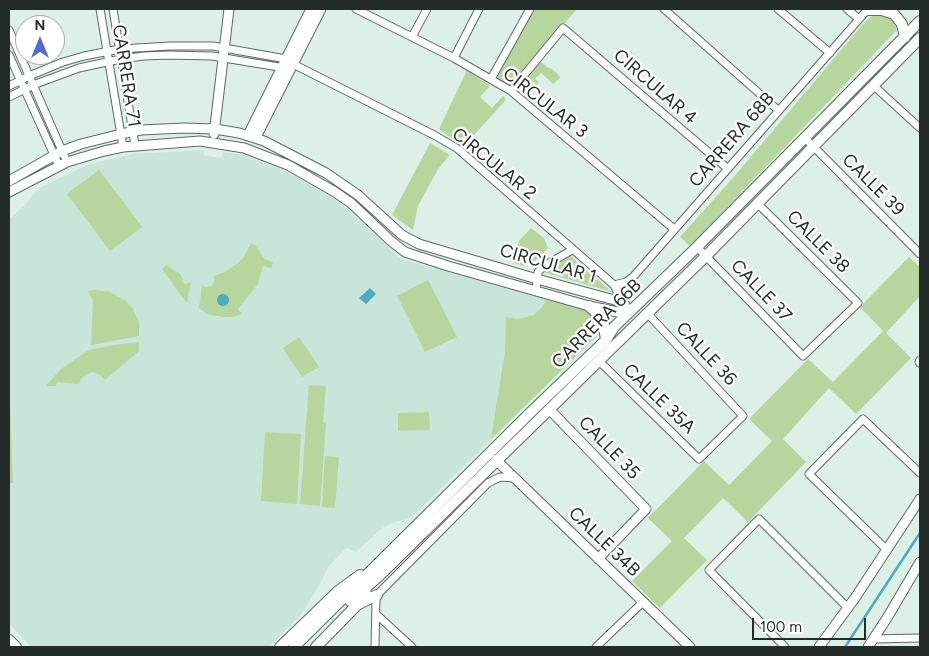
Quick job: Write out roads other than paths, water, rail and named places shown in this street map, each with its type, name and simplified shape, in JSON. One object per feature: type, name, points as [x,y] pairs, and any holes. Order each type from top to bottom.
[{"type":"main road","points":[[868,9],[882,10],[894,14],[903,26],[905,37]]},
{"type":"main road","name":"CARRERA 66B","points":[[303,647],[376,565],[606,340],[614,327],[806,138],[920,21]]},
{"type":"main road","name":"CARRERA 66B","points":[[294,647],[379,576],[706,256],[920,38]]},
{"type":"main road","points":[[623,302],[639,304]]},
{"type":"main road","points":[[589,306],[603,319],[606,340]]},
{"type":"main road","points":[[625,336],[627,314],[647,313]]},
{"type":"main road","points":[[478,491],[481,475]]},
{"type":"main road","points":[[280,647],[338,591],[376,565]]},
{"type":"main road","points":[[316,647],[356,606],[379,576]]},
{"type":"main road","points":[[356,606],[377,595]]},
{"type":"main road","points":[[9,640],[16,647]]},
{"type":"street","name":"CARRERA 71","points":[[100,9],[123,147]]},
{"type":"street","name":"CARRERA 71","points":[[113,9],[135,145]]},
{"type":"street","points":[[213,142],[228,9]]},
{"type":"street","points":[[290,64],[311,9]]},
{"type":"street","points":[[252,136],[321,9]]},
{"type":"street","name":"CIRCULAR 3","points":[[356,9],[370,12],[511,91],[674,229]]},
{"type":"street","points":[[412,37],[427,9]]},
{"type":"street","points":[[454,58],[479,9]]},
{"type":"street","points":[[491,79],[530,9]]},
{"type":"street","points":[[664,9],[778,110]]},
{"type":"street","points":[[778,9],[830,53]]},
{"type":"street","points":[[847,9],[858,19]]},
{"type":"street","name":"CARRERA 68B","points":[[614,285],[630,280],[868,9]]},
{"type":"street","name":"CIRCULAR 4","points":[[511,91],[563,28],[727,168]]},
{"type":"street","points":[[9,30],[33,85],[58,153]]},
{"type":"street","name":"CIRCULAR 2","points":[[9,86],[63,62],[120,49],[170,46],[223,47],[290,64],[448,142],[614,285],[623,302]]},
{"type":"street","points":[[9,55],[24,89],[63,164]]},
{"type":"street","name":"CIRCULAR 2","points":[[9,97],[33,85],[79,68],[121,59],[168,55],[290,64]]},
{"type":"street","points":[[874,86],[920,128]]},
{"type":"street","name":"CIRCULAR 1","points":[[9,181],[58,153],[81,144],[120,134],[184,128],[215,129],[252,136],[293,154],[339,181],[409,239],[420,244],[537,279],[623,302]]},
{"type":"street","name":"CALLE 39","points":[[806,138],[920,254]]},
{"type":"street","name":"CIRCULAR 1","points":[[9,192],[63,164],[123,147],[184,142],[213,142],[244,148],[288,165],[319,182],[350,204],[405,252],[589,306],[627,314]]},
{"type":"street","name":"CALLE 38","points":[[757,203],[858,303],[804,356]]},
{"type":"street","name":"CALLE 37","points":[[697,247],[804,356]]},
{"type":"street","points":[[536,291],[538,272],[544,266],[572,250]]},
{"type":"street","points":[[623,302],[627,314]]},
{"type":"street","name":"CALLE 36","points":[[647,313],[743,416],[699,459]]},
{"type":"street","name":"CALLE 35A","points":[[599,361],[699,459]]},
{"type":"street","name":"CALLE 35","points":[[549,409],[646,509],[598,559]]},
{"type":"street","points":[[886,549],[809,474],[863,419],[920,473]]},
{"type":"street","name":"CALLE 34B","points":[[496,460],[690,647]]},
{"type":"street","points":[[375,647],[377,595],[478,491],[496,478],[515,478]]},
{"type":"street","points":[[819,647],[848,608],[920,499]]},
{"type":"street","points":[[785,647],[709,570],[759,519],[848,608]]},
{"type":"street","points":[[870,643],[920,562]]},
{"type":"street","points":[[596,647],[643,602]]},
{"type":"street","points":[[376,614],[412,647]]},
{"type":"street","points":[[870,643],[920,638]]},
{"type":"water","points":[[370,288],[376,294],[366,304],[359,298]]},
{"type":"water","points":[[221,294],[225,294],[229,300],[225,306],[221,306],[217,302],[217,298]]},
{"type":"waterway","points":[[845,647],[920,533]]}]
